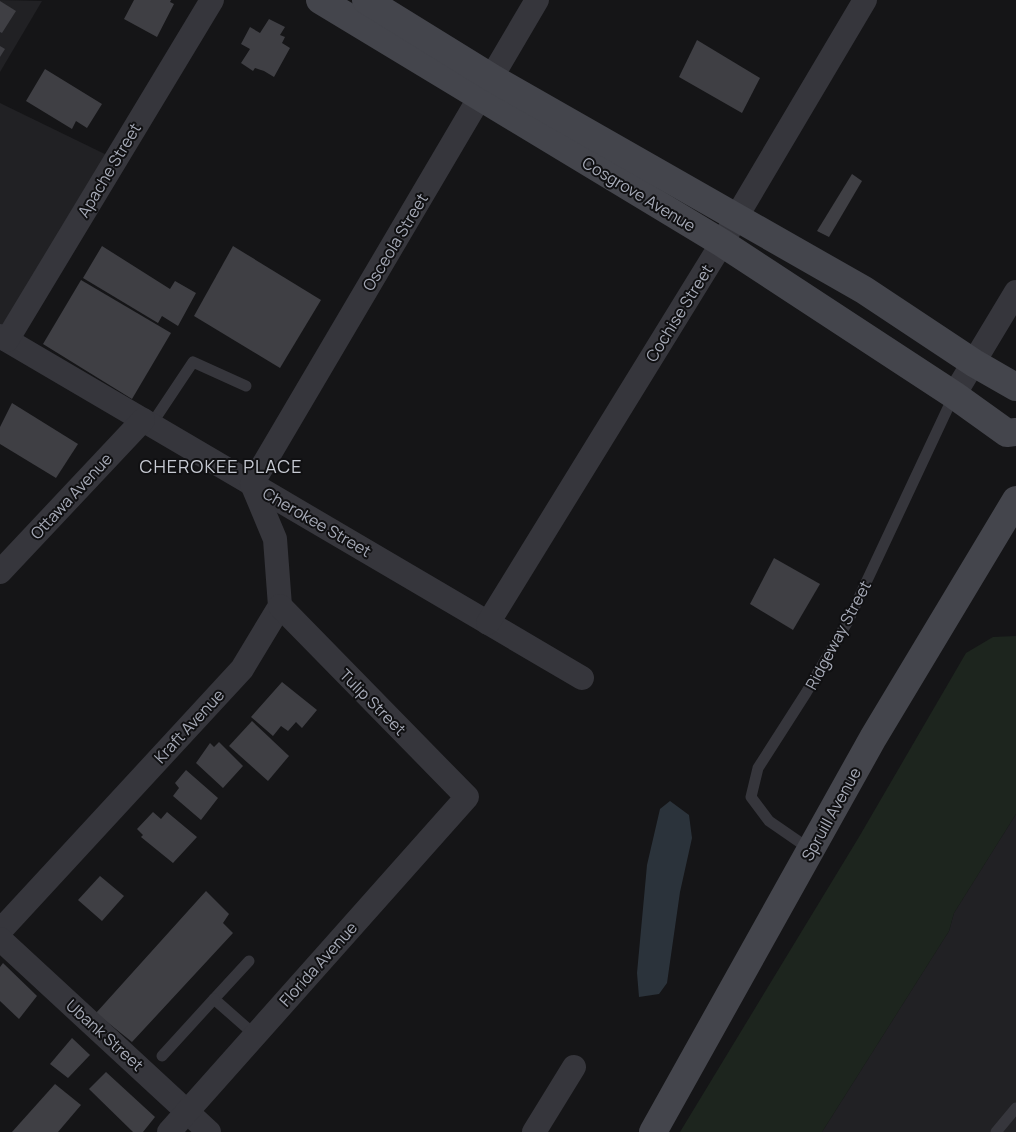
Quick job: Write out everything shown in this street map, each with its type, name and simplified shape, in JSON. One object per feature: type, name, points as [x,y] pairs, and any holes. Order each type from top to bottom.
[{"type":"street","name":"Apache Street","points":[[4,338],[212,0]]},
{"type":"street","name":"Cosgrove Avenue","points":[[320,0],[486,88],[737,216],[864,290],[974,363],[1016,387]]},
{"type":"street","name":"Cosgrove Avenue","points":[[366,0],[486,88],[954,395],[1006,433],[1016,432]]},
{"type":"street","name":"Osceola Street","points":[[252,484],[537,0]]},
{"type":"street","name":"Cochise Street","points":[[488,622],[722,244],[865,0]]},
{"type":"street","points":[[954,395],[1016,292]]},
{"type":"street","name":"Cherokee Street","points":[[4,338],[582,678]]},
{"type":"street","points":[[974,363],[1016,364]]},
{"type":"street","name":"Ottawa Avenue","points":[[0,572],[147,422]]},
{"type":"street","points":[[252,484],[275,539],[280,606]]},
{"type":"street","name":"Spruill Avenue","points":[[653,1132],[873,738],[1016,500]]},
{"type":"street","name":"Tulip Street","points":[[280,606],[467,797]]},
{"type":"street","name":"Kraft Avenue","points":[[0,930],[242,670],[280,606]]},
{"type":"street","name":"Florida Avenue","points":[[169,1132],[467,797]]},
{"type":"street","name":"Ubank Street","points":[[0,939],[188,1110],[209,1132]]},
{"type":"street","points":[[534,1132],[574,1067]]},
{"type":"lane","points":[[147,422],[193,362],[246,386]]},
{"type":"lane","name":"Ridgeway Street","points":[[811,850],[769,820],[751,797],[758,768],[806,694],[848,621],[954,395]]},
{"type":"lane","points":[[162,1056],[249,962]]},
{"type":"lane","points":[[214,999],[255,1035]]},
{"type":"lane","points":[[996,1132],[1016,1108]]},
{"type":"shaded area","points":[[0,0],[42,1],[0,72]]},
{"type":"shaded area","points":[[0,103],[113,158],[0,336]]},
{"type":"shaded area","points":[[1016,636],[1016,814],[954,913],[949,931],[822,1132],[680,1132],[859,837],[966,653],[993,637]]},
{"type":"shaded area","points":[[670,801],[689,815],[692,838],[680,892],[667,983],[659,994],[639,997],[637,973],[647,865],[660,809]]},
{"type":"shaded area","points":[[1016,814],[1016,1132],[822,1132],[949,931],[954,913]]},
{"type":"building","points":[[134,0],[171,0],[170,2],[174,4],[157,37],[124,19]]},
{"type":"building","points":[[0,1],[16,11],[2,33],[0,32]]},
{"type":"building","points":[[269,19],[285,27],[280,35],[285,37],[282,43],[290,48],[274,77],[255,68],[253,71],[241,63],[250,49],[241,44],[250,27],[260,33]]},
{"type":"building","points":[[697,40],[760,78],[742,113],[679,77]]},
{"type":"building","points":[[0,46],[5,49],[0,57]]},
{"type":"building","points":[[45,69],[102,104],[87,128],[76,121],[72,129],[26,101]]},
{"type":"building","points":[[852,174],[862,181],[829,237],[817,231]]},
{"type":"building","points":[[102,246],[170,289],[175,281],[196,293],[178,326],[162,316],[158,323],[83,278]]},
{"type":"building","points":[[233,246],[321,300],[280,368],[194,316]]},
{"type":"building","points":[[81,280],[171,333],[132,399],[43,344]]},
{"type":"building","points":[[12,403],[78,444],[56,478],[0,444],[0,427]]},
{"type":"building","points":[[774,558],[820,584],[793,630],[750,604]]},
{"type":"building","points":[[282,682],[317,710],[302,728],[296,722],[288,731],[281,726],[273,736],[251,717]]},
{"type":"building","points":[[252,721],[289,756],[268,781],[229,746]]},
{"type":"building","points":[[219,742],[243,766],[223,788],[196,763],[210,743],[214,747]]},
{"type":"building","points":[[186,770],[218,798],[201,820],[173,796],[179,788],[175,783]]},
{"type":"building","points":[[153,812],[161,819],[167,812],[197,837],[173,863],[141,837],[143,835],[137,829]]},
{"type":"building","points":[[100,876],[124,896],[102,921],[78,900]]},
{"type":"building","points":[[206,891],[229,914],[223,923],[233,933],[132,1042],[96,1013]]},
{"type":"building","points":[[3,963],[37,996],[19,1019],[0,1001],[0,967]]},
{"type":"building","points":[[72,1038],[90,1055],[68,1078],[50,1064]]},
{"type":"building","points":[[106,1072],[155,1117],[143,1132],[133,1132],[89,1089]]},
{"type":"building","points":[[55,1084],[81,1105],[58,1132],[12,1132]]},
{"type":"district","name":"CHEROKEE PLACE","points":[[221,467]]}]
